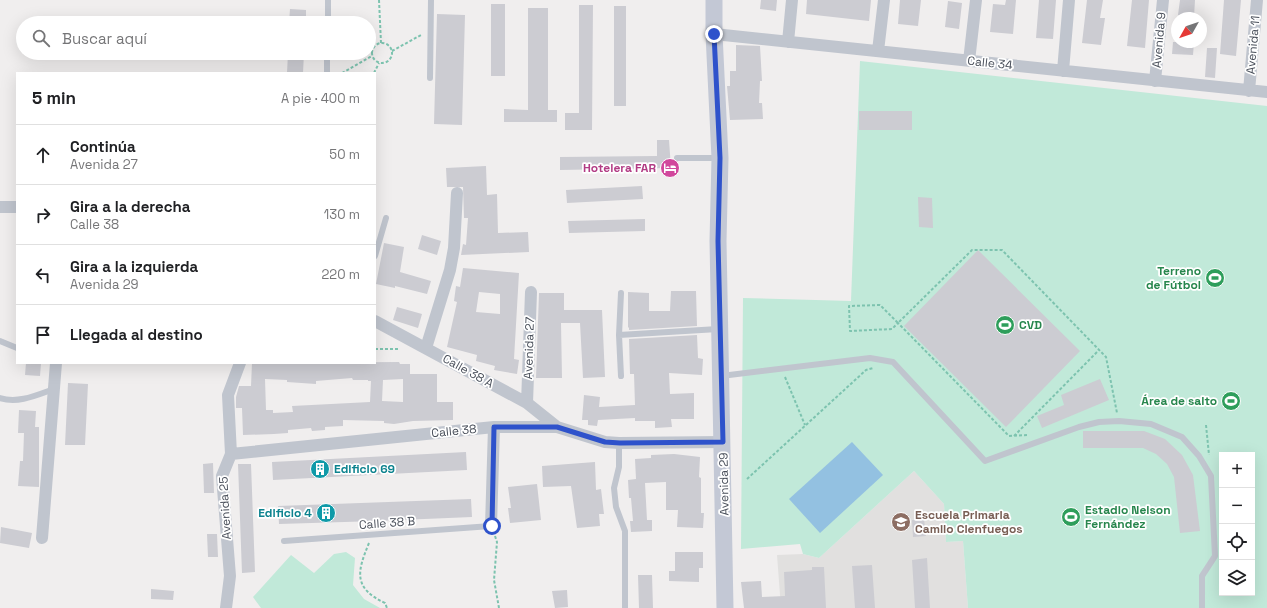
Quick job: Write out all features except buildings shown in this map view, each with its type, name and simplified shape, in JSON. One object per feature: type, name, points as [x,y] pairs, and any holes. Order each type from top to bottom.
[{"type":"main road","name":"Avenida 29","points":[[714,0],[714,34],[720,158],[718,241],[725,608]]},
{"type":"street","points":[[788,42],[792,0]]},
{"type":"street","points":[[878,51],[884,0]]},
{"type":"street","points":[[969,61],[976,0]]},
{"type":"street","points":[[1063,71],[1069,0]]},
{"type":"street","name":"Avenida 9","points":[[1155,81],[1163,0]]},
{"type":"street","name":"Avenida 11","points":[[1248,91],[1257,0]]},
{"type":"street","name":"Calle 34","points":[[714,34],[1267,92]]},
{"type":"street","points":[[426,348],[450,270],[454,248],[457,193]]},
{"type":"street","points":[[0,207],[16,207]]},
{"type":"street","name":"Avenida 27","points":[[527,403],[530,292]]},
{"type":"street","name":"Calle 38 A","points":[[376,322],[527,403],[557,427]]},
{"type":"street","points":[[42,538],[56,364]]},
{"type":"street","name":"Avenida 25","points":[[226,608],[230,576],[222,476],[231,454],[228,395],[240,364]]},
{"type":"street","points":[[492,526],[494,427]]},
{"type":"street","name":"Calle 38","points":[[231,454],[494,427],[557,427],[605,442],[620,443],[723,442]]},
{"type":"lane","points":[[328,0],[328,16]]},
{"type":"lane","points":[[430,0],[430,78]]},
{"type":"lane","points":[[327,60],[327,72]]},
{"type":"lane","points":[[677,158],[720,158]]},
{"type":"lane","points":[[376,253],[386,218]]},
{"type":"lane","points":[[621,293],[619,335],[621,376]]},
{"type":"lane","points":[[619,335],[720,329]]},
{"type":"lane","points":[[0,341],[16,348]]},
{"type":"lane","points":[[721,376],[870,358],[893,362],[985,461],[1079,427],[1099,422],[1119,421],[1151,424],[1182,437],[1199,456],[1211,476],[1216,556],[1202,576],[1202,608]]},
{"type":"lane","points":[[0,398],[7,400],[28,398],[55,388]]},
{"type":"lane","points":[[620,443],[619,467],[614,488],[616,507],[625,532],[625,608]]},
{"type":"lane","name":"Calle 38 B","points":[[284,541],[492,526]]},
{"type":"path","points":[[379,0],[380,43]]},
{"type":"path","points":[[392,51],[430,30]]},
{"type":"path","points":[[376,45],[380,43],[387,44],[392,51],[392,56],[389,62],[379,63]]},
{"type":"path","points":[[344,72],[365,60]]},
{"type":"path","points":[[376,60],[379,63]]},
{"type":"path","points":[[374,72],[379,63]]},
{"type":"path","points":[[1030,435],[1009,436],[898,323],[880,305],[849,306],[850,331],[892,329],[898,323],[972,250],[1002,250],[1106,357],[1119,421]]},
{"type":"path","points":[[1014,436],[1099,350]]},
{"type":"path","points":[[781,369],[806,425]]},
{"type":"path","points":[[747,479],[866,370],[879,369]]},
{"type":"path","points":[[1206,425],[1211,476]]},
{"type":"path","points":[[492,526],[497,542],[494,580],[499,608]]},
{"type":"path","points":[[373,535],[363,558],[361,583],[364,589],[373,597],[385,603],[387,608]]},
{"type":"shaded area","name":"Escuela Primaria Camilo Cienfuegos","points":[[914,471],[944,504],[946,542],[963,541],[968,608],[781,608],[777,555],[803,554],[819,558]]},
{"type":"green space","name":"CVD","points":[[860,61],[1267,106],[1267,608],[968,608],[963,541],[946,542],[944,504],[914,471],[819,558],[803,554],[800,544],[741,549],[743,298],[851,301]]},
{"type":"green space","points":[[346,552],[355,558],[353,585],[364,599],[380,608],[261,608],[253,597],[291,555],[314,573],[334,554]]},
{"type":"water","points":[[852,442],[883,475],[820,533],[789,499]]},
{"type":"place","name":"Hotelera FAR","points":[[670,168]]},
{"type":"place","name":"Terreno de Fútbol","points":[[1215,278]]},
{"type":"place","name":"CVD","points":[[1005,325]]},
{"type":"place","name":"Área de salto","points":[[1231,401]]},
{"type":"place","name":"Edificio 69","points":[[320,469]]},
{"type":"place","name":"Edificio 4","points":[[326,513]]},
{"type":"place","name":"Estadio Nelson Fernández","points":[[1071,517]]},
{"type":"place","name":"Escuela Primaria Camilo Cienfuegos","points":[[901,522]]},
{"type":"route","points":[[492,526],[494,427],[557,427],[578,432],[605,442],[620,443],[723,442],[718,241],[720,158],[714,34]]}]
